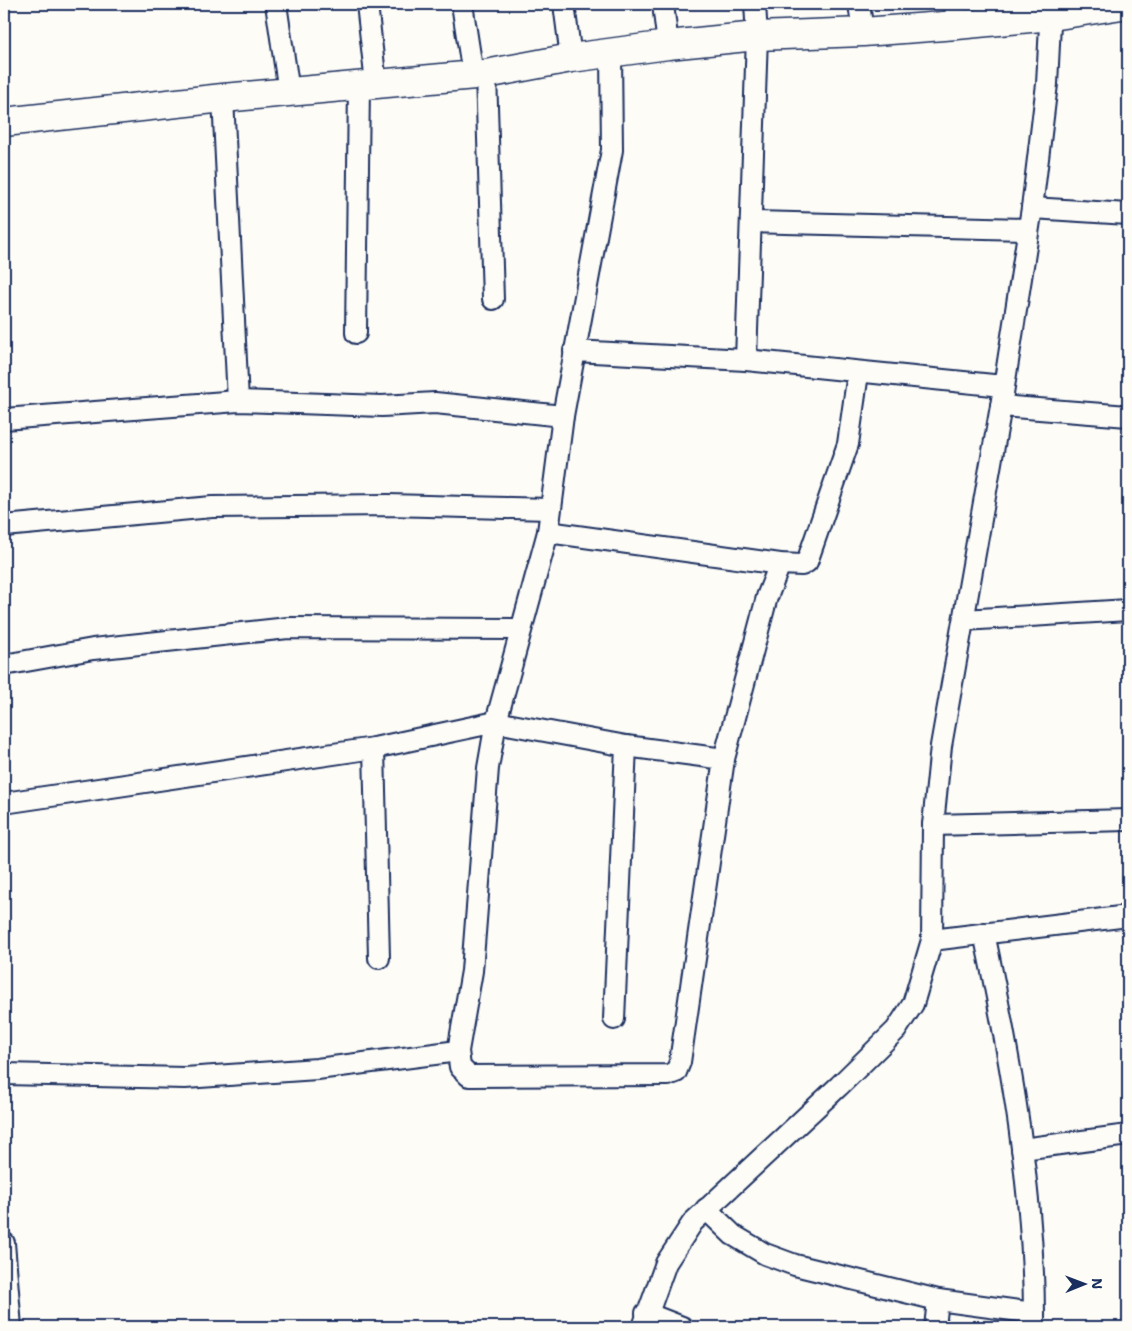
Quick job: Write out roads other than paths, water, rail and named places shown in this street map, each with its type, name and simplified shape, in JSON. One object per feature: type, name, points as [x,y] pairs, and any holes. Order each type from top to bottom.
[{"type":"street","points":[[276,4],[289,92]]},
{"type":"street","points":[[356,333],[368,85],[367,4]]},
{"type":"street","points":[[462,4],[480,74],[493,299]]},
{"type":"street","points":[[564,4],[572,58]]},
{"type":"street","points":[[663,4],[668,44]]},
{"type":"street","points":[[746,360],[757,36],[755,4]]},
{"type":"street","points":[[859,4],[863,32]]},
{"type":"street","points":[[4,122],[223,98],[480,74],[668,44],[757,36],[863,32],[956,14],[1052,10],[1128,4]]},
{"type":"street","points":[[682,1327],[644,1320],[666,1263],[694,1222],[706,1209],[783,1139],[896,1030],[913,1004],[932,940],[932,825],[941,746],[1002,396],[1027,229],[1032,208],[1048,84],[1052,10]]},
{"type":"street","points":[[611,53],[612,150],[563,416],[548,532],[496,722],[488,768],[472,971],[458,1051],[460,1067],[469,1076],[668,1076],[676,1072],[680,1062],[724,759],[764,606],[780,564]]},
{"type":"street","points":[[223,98],[238,400]]},
{"type":"street","points":[[1032,208],[1128,214]]},
{"type":"street","points":[[751,222],[1027,229]]},
{"type":"street","points":[[574,351],[746,360],[858,373],[1128,416]]},
{"type":"street","points":[[548,532],[780,564],[802,565],[807,562],[848,444],[858,373]]},
{"type":"street","points":[[4,419],[238,400],[382,406],[435,403],[563,416]]},
{"type":"street","points":[[4,526],[212,508],[388,505],[550,510]]},
{"type":"street","points":[[964,620],[1128,610]]},
{"type":"street","points":[[4,665],[93,650],[288,628],[521,629]]},
{"type":"street","points":[[4,803],[374,748],[496,722],[626,746],[724,759]]},
{"type":"street","points":[[614,1019],[626,746]]},
{"type":"street","points":[[374,748],[379,958]]},
{"type":"street","points":[[932,825],[1128,820]]},
{"type":"street","points":[[932,940],[1128,916]]},
{"type":"street","points":[[706,1209],[733,1234],[765,1254],[795,1265],[938,1300],[1034,1320],[1022,1149],[1000,1007],[984,933]]},
{"type":"street","points":[[4,1074],[185,1078],[317,1069],[458,1051]]},
{"type":"street","points":[[1022,1149],[1128,1135]]},
{"type":"street","points":[[4,1243],[11,1327]]},
{"type":"street","points":[[935,1327],[938,1300]]}]
